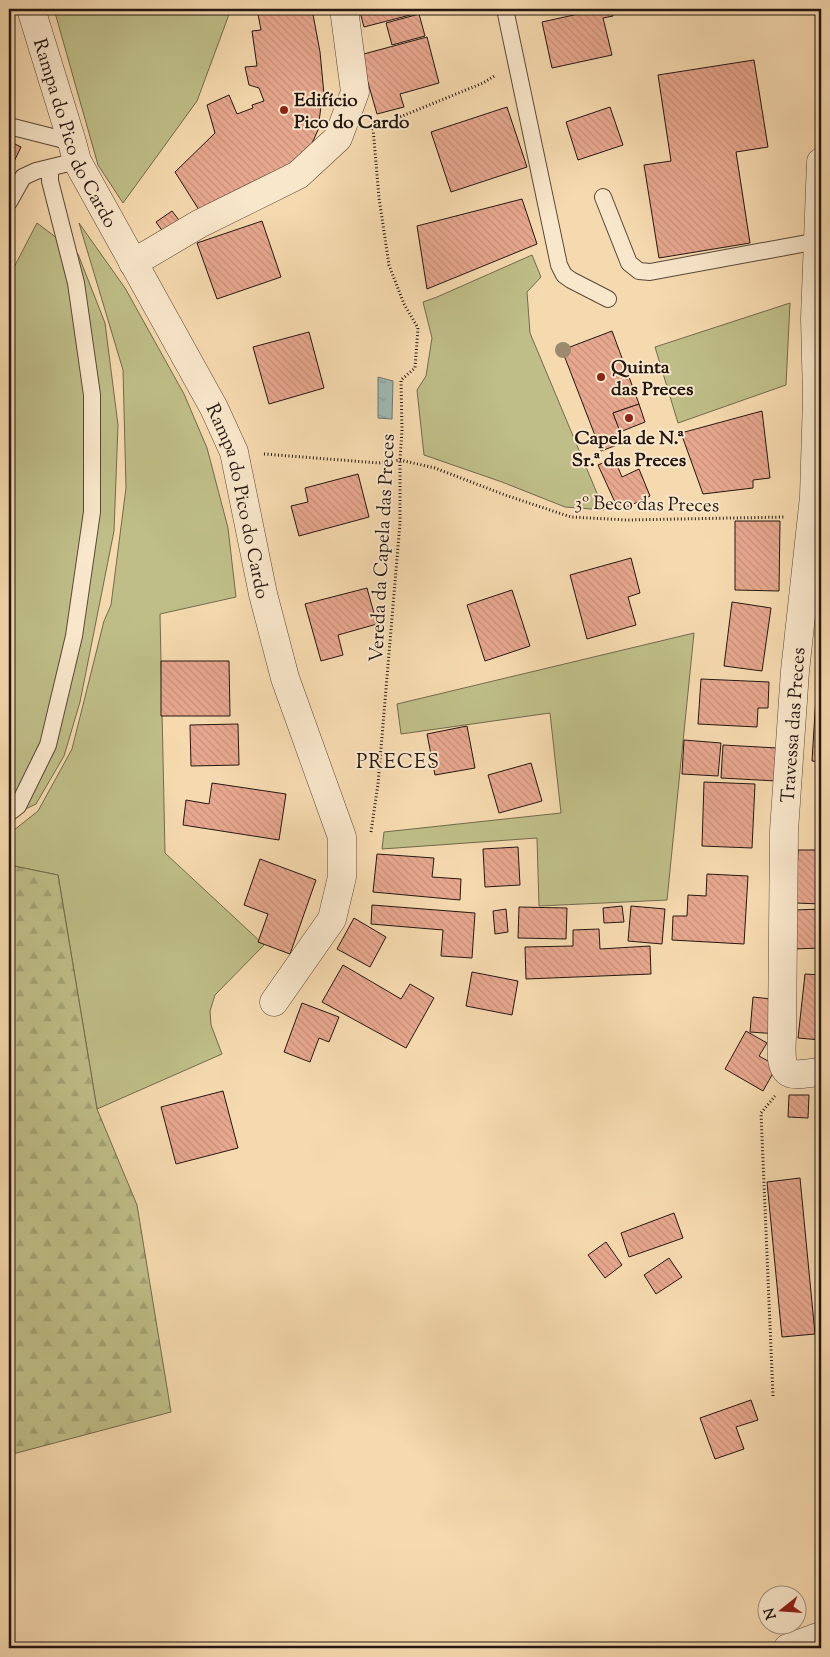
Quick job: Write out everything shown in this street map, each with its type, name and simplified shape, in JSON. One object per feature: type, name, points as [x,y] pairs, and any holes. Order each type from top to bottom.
[{"type":"street","name":"Rampa do Pico do Cardo","points":[[31,9],[74,152],[214,408],[234,452],[263,594],[285,678],[342,836],[342,877],[332,919],[274,1002]]},
{"type":"street","points":[[133,263],[199,224],[298,175],[338,138],[355,92],[344,9]]},
{"type":"street","name":"Travessa das Preces","points":[[793,1074],[787,1072],[783,1064],[784,831],[794,671],[813,517],[817,398],[815,318],[821,162]]},
{"type":"street","points":[[793,1074],[821,1072]]},
{"type":"street","points":[[788,1648],[821,1636]]},
{"type":"lane","points":[[505,9],[559,265],[564,275],[571,280],[608,299]]},
{"type":"lane","points":[[9,126],[74,152]]},
{"type":"lane","points":[[9,202],[23,177],[36,171],[50,168],[74,152]]},
{"type":"lane","points":[[9,813],[18,806],[48,745],[74,636],[92,512],[92,395],[76,283],[50,181],[50,168]]},
{"type":"lane","points":[[603,197],[630,263],[639,271],[650,272],[819,247]]},
{"type":"path","name":"Vereda da Capela das Preces","points":[[369,840],[378,784],[400,523],[401,380],[415,368],[418,328],[404,304],[389,265],[379,198],[374,128],[483,83],[516,63]]},
{"type":"path","name":"3º Beco das Preces","points":[[234,452],[379,463],[400,460],[435,468],[571,517],[627,520],[813,517]]},
{"type":"path","points":[[773,1396],[761,1113],[793,1074]]},
{"type":"green space","points":[[54,9],[231,9],[197,101],[123,203],[98,165]]},
{"type":"green space","points":[[37,223],[78,254],[105,323],[118,425],[114,531],[80,702],[64,756],[36,804],[9,817],[9,277]]},
{"type":"green space","points":[[79,223],[125,288],[184,394],[207,448],[228,528],[236,597],[160,614],[165,853],[264,945],[215,995],[210,1011],[211,1025],[222,1054],[97,1109],[58,875],[9,865],[9,834],[38,811],[72,749],[104,621],[111,605],[126,488],[123,370]]},
{"type":"green space","points":[[532,255],[541,277],[527,292],[530,333],[604,510],[565,507],[502,482],[424,455],[417,390],[426,376],[432,338],[423,302]]},
{"type":"green space","points":[[790,303],[786,385],[678,423],[655,347]]},
{"type":"green space","points":[[694,633],[667,900],[539,906],[537,838],[382,849],[384,832],[561,813],[550,713],[401,734],[397,704]]},
{"type":"green space","points":[[9,865],[58,875],[97,1109],[137,1205],[171,1412],[9,1455]]},
{"type":"water","points":[[378,377],[393,381],[392,419],[378,418]]},
{"type":"building","name":"Edifício Pico do Cardo","points":[[257,9],[312,9],[320,52],[325,105],[321,106],[318,130],[309,149],[299,159],[285,168],[199,210],[175,172],[215,133],[207,105],[229,95],[237,114],[253,108],[252,105],[264,101],[259,88],[249,85],[245,67],[257,66],[252,31],[261,30]]},
{"type":"building","points":[[372,9],[412,9],[414,14],[364,27],[360,12]]},
{"type":"building","points":[[601,9],[611,9],[613,16],[603,18],[612,55],[552,68],[542,22]]},
{"type":"building","points":[[419,14],[425,36],[392,45],[386,23]]},
{"type":"building","points":[[9,27],[12,28],[9,43]]},
{"type":"building","points":[[427,37],[439,83],[400,94],[404,107],[377,114],[360,55]]},
{"type":"building","points":[[754,60],[768,147],[736,152],[750,243],[659,258],[644,165],[671,161],[658,75]]},
{"type":"building","points":[[507,107],[527,167],[451,192],[431,132]]},
{"type":"building","points":[[610,107],[623,145],[578,160],[566,122]]},
{"type":"building","points":[[9,141],[21,147],[9,172]]},
{"type":"building","points":[[522,199],[537,244],[427,289],[417,226]]},
{"type":"building","points":[[172,211],[185,228],[169,240],[156,222]]},
{"type":"building","points":[[262,221],[281,277],[217,299],[197,243]]},
{"type":"building","name":"Quinta das Preces","points":[[612,331],[639,404],[613,413],[625,442],[601,451],[562,350]]},
{"type":"building","points":[[309,332],[324,388],[269,404],[253,347]]},
{"type":"building","name":"Capela de N.ª Sr.ª das Preces","points":[[639,404],[645,422],[620,432],[613,413]]},
{"type":"building","points":[[762,411],[770,478],[753,480],[753,488],[703,494],[681,433]]},
{"type":"building","points":[[614,458],[622,477],[639,469],[650,496],[619,511],[598,465]]},
{"type":"building","points":[[358,474],[369,517],[299,536],[291,506],[308,502],[305,488]]},
{"type":"building","points":[[735,521],[780,521],[779,591],[735,590]]},
{"type":"building","points":[[631,558],[640,593],[628,597],[636,625],[587,639],[570,575]]},
{"type":"building","points":[[367,588],[377,624],[338,635],[343,655],[321,661],[305,604]]},
{"type":"building","points":[[512,590],[530,646],[485,661],[467,605]]},
{"type":"building","points":[[732,602],[771,608],[762,671],[724,666]]},
{"type":"building","points":[[821,615],[821,697],[816,696]]},
{"type":"building","points":[[161,661],[229,661],[230,716],[161,716]]},
{"type":"building","points":[[701,679],[769,682],[768,708],[758,708],[757,727],[698,724]]},
{"type":"building","points":[[816,696],[821,697],[821,762],[812,761]]},
{"type":"building","points":[[238,724],[239,765],[191,766],[190,725]]},
{"type":"building","points":[[467,726],[475,768],[435,775],[427,734]]},
{"type":"building","points":[[684,740],[721,743],[718,776],[682,774]]},
{"type":"building","points":[[723,745],[777,748],[776,781],[721,778]]},
{"type":"building","points":[[531,763],[542,801],[499,813],[488,775]]},
{"type":"building","points":[[704,782],[755,784],[752,848],[702,846]]},
{"type":"building","points":[[212,783],[286,794],[279,840],[183,825],[186,800],[209,804]]},
{"type":"building","points":[[518,847],[520,885],[485,887],[483,849]]},
{"type":"building","points":[[798,850],[821,850],[821,904],[796,903]]},
{"type":"building","points":[[377,854],[434,858],[432,877],[461,879],[460,900],[373,892]]},
{"type":"building","points":[[260,859],[316,880],[290,954],[258,942],[268,914],[244,905]]},
{"type":"building","points":[[707,874],[748,876],[744,944],[672,940],[673,916],[687,916],[688,895],[706,896]]},
{"type":"building","points":[[372,905],[475,913],[472,958],[441,956],[443,930],[371,924]]},
{"type":"building","points":[[622,906],[624,922],[604,923],[603,908]]},
{"type":"building","points":[[631,906],[665,909],[662,944],[628,941]]},
{"type":"building","points":[[519,907],[567,908],[566,939],[518,938]]},
{"type":"building","points":[[506,909],[508,932],[495,934],[493,911]]},
{"type":"building","points":[[821,909],[821,948],[794,949],[795,910]]},
{"type":"building","points":[[354,918],[386,937],[370,967],[337,949]]},
{"type":"building","points":[[599,929],[600,949],[650,946],[651,974],[526,979],[525,947],[573,946],[573,930]]},
{"type":"building","points":[[343,965],[401,999],[410,984],[434,998],[406,1048],[322,1002]]},
{"type":"building","points":[[472,972],[518,981],[512,1015],[466,1006]]},
{"type":"building","points":[[805,974],[821,975],[821,1040],[798,1038]]},
{"type":"building","points":[[753,997],[780,1000],[778,1034],[750,1032]]},
{"type":"building","points":[[302,1003],[339,1017],[329,1042],[319,1038],[310,1062],[284,1052]]},
{"type":"building","points":[[746,1031],[767,1043],[759,1056],[777,1066],[763,1091],[725,1069]]},
{"type":"building","points":[[223,1091],[238,1148],[176,1164],[161,1107]]},
{"type":"building","points":[[789,1095],[809,1095],[808,1118],[788,1117]]},
{"type":"building","points":[[800,1178],[815,1334],[782,1337],[767,1182]]},
{"type":"building","points":[[674,1213],[683,1238],[629,1257],[621,1233]]},
{"type":"building","points":[[606,1242],[622,1265],[605,1278],[588,1255]]},
{"type":"building","points":[[669,1258],[682,1277],[656,1294],[644,1275]]},
{"type":"building","points":[[751,1400],[758,1420],[736,1427],[744,1449],[715,1459],[700,1418]]},
{"type":"place","name":"Edifício Pico do Cardo","points":[[284,110]]},
{"type":"place","name":"Quinta das Preces","points":[[601,377]]},
{"type":"place","name":"Capela de N.ª Sr.ª das Preces","points":[[629,418]]},
{"type":"district","name":"PRECES","points":[[398,761]]}]
